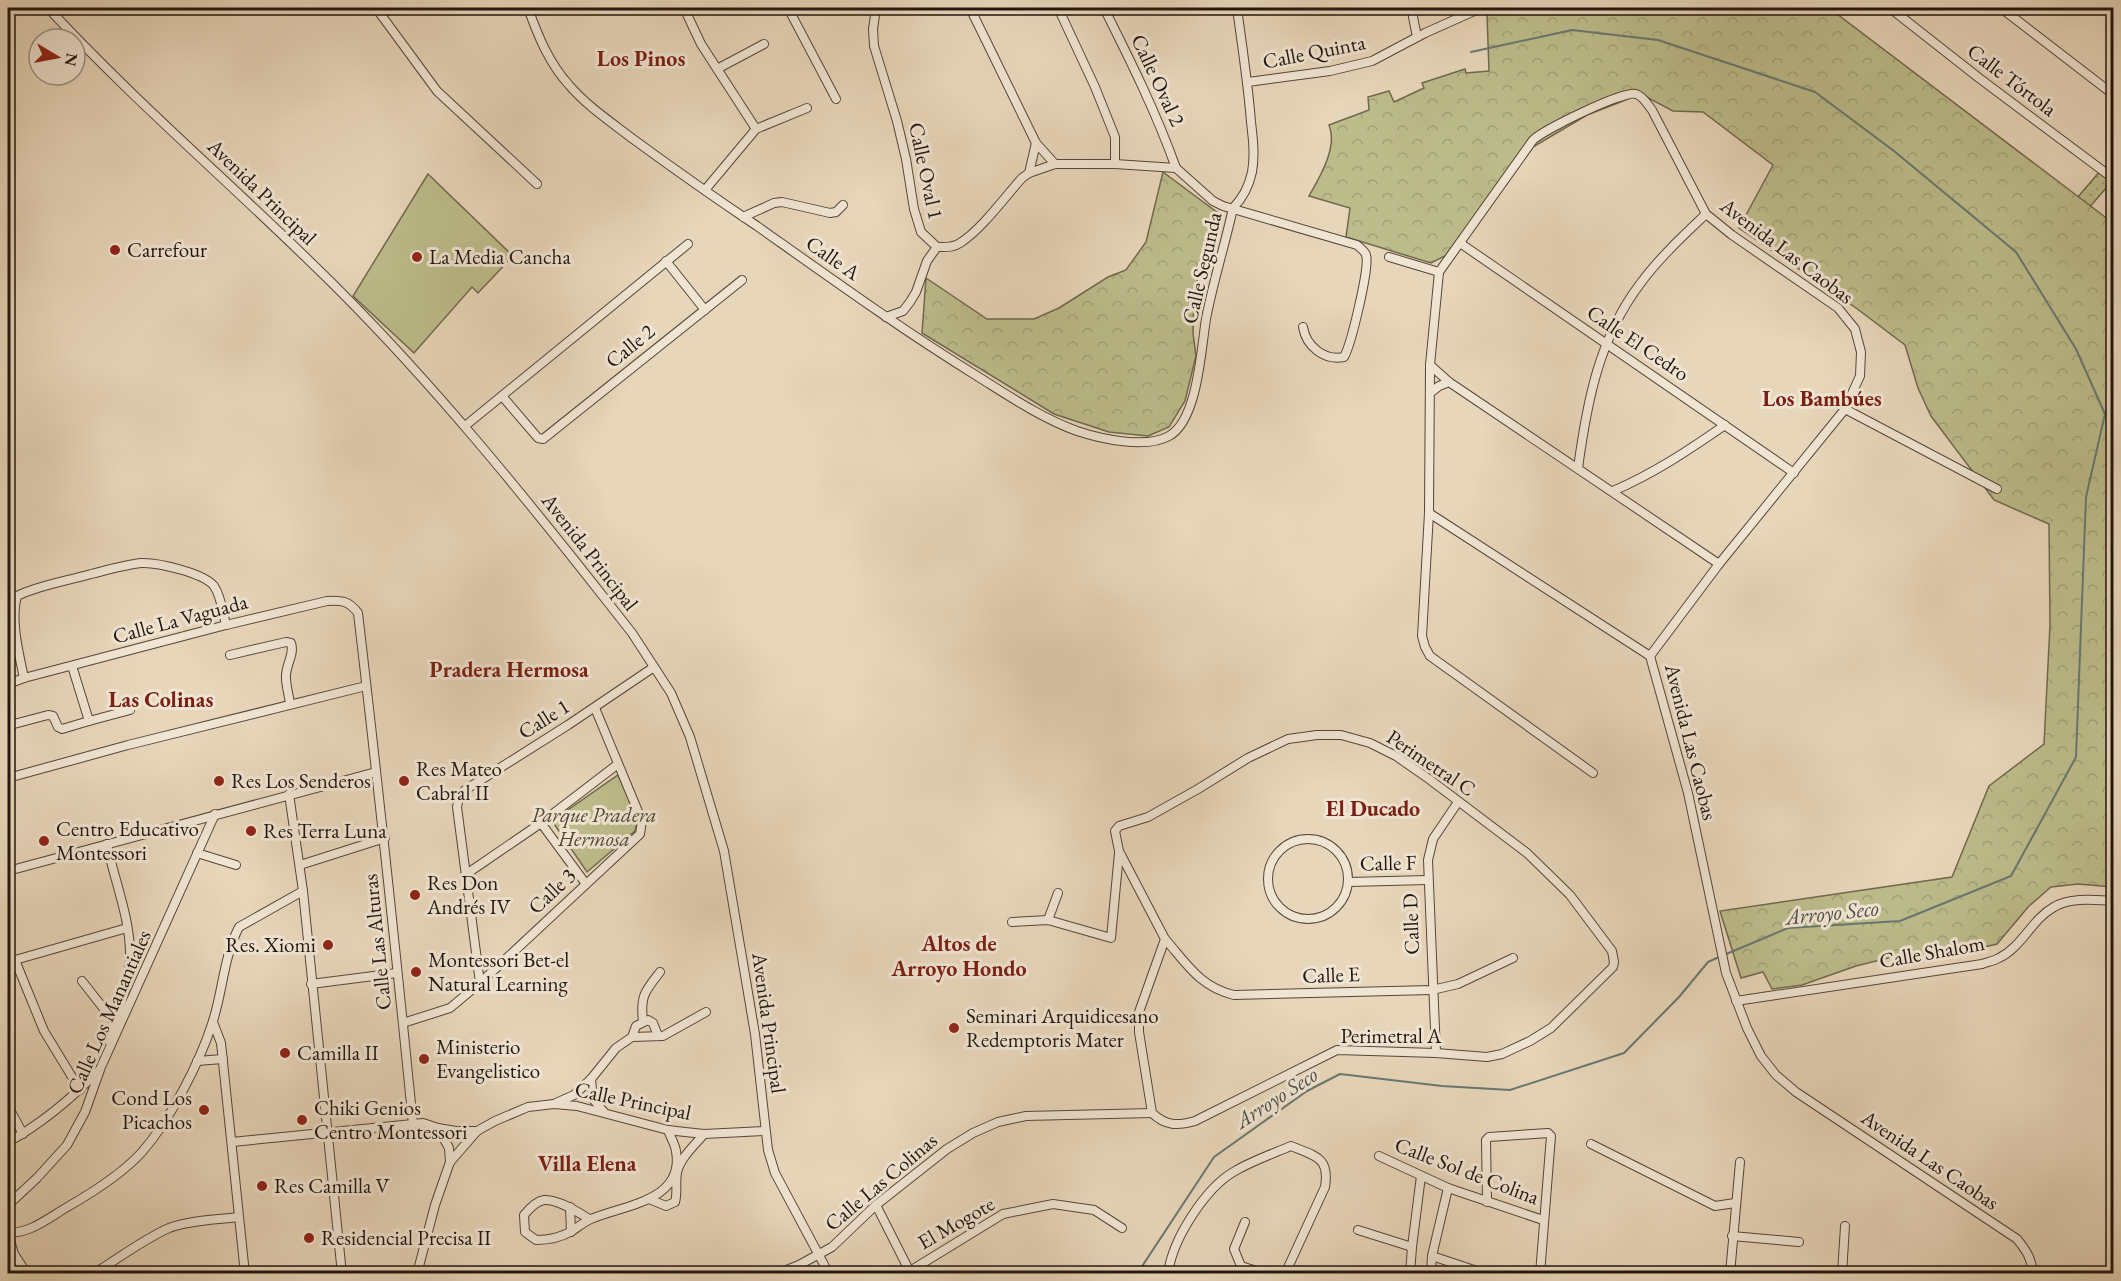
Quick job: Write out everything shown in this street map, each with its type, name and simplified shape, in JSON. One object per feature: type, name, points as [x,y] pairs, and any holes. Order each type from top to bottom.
[{"type":"street","name":"Avenida Principal","points":[[48,8],[95,59],[337,288],[438,394],[601,593],[671,693],[690,738],[724,851],[754,1022],[768,1150],[775,1173],[829,1274]]},
{"type":"street","points":[[376,8],[437,91],[537,184]]},
{"type":"street","name":"Calle A","points":[[528,8],[552,63],[570,87],[596,111],[743,217],[959,365],[1040,415],[1078,431],[1107,439],[1148,441],[1164,438],[1177,430]]},
{"type":"street","points":[[684,8],[701,44],[756,129]]},
{"type":"street","points":[[788,8],[836,99]]},
{"type":"street","name":"Calle Oval 1","points":[[876,8],[873,28],[874,46],[897,121],[914,209],[921,232],[937,247],[927,261],[910,302],[903,311],[886,316]]},
{"type":"street","points":[[970,8],[1036,143],[1054,164]]},
{"type":"street","name":"Calle Oval 2","points":[[1104,8],[1145,89],[1176,168]]},
{"type":"street","name":"Calle Segunda","points":[[1177,430],[1192,397],[1206,319],[1233,208],[1248,188],[1254,157],[1248,82],[1237,8]]},
{"type":"street","points":[[1414,8],[1413,17],[1417,37]]},
{"type":"street","name":"Calle Quinta","points":[[1248,82],[1330,71],[1372,61],[1417,37],[1481,8]]},
{"type":"street","name":"Calle Tórtola","points":[[1890,8],[2114,179]]},
{"type":"street","points":[[2001,8],[2114,95]]},
{"type":"street","points":[[1060,12],[1095,87],[1115,137],[1115,164]]},
{"type":"street","points":[[717,69],[765,44]]},
{"type":"street","name":"Avenida Las Caobas","points":[[1439,272],[1539,134],[1611,99],[1631,93],[1640,96],[1652,110],[1706,214],[1732,235],[1839,308],[1855,329],[1861,352],[1860,376],[1845,409],[1719,564],[1650,656],[1688,793],[1726,973],[1747,1028],[1761,1056],[1776,1075],[1796,1092],[2016,1239],[2026,1250],[2034,1274]]},
{"type":"street","points":[[705,190],[756,129],[807,108]]},
{"type":"street","points":[[1029,172],[1036,143]]},
{"type":"street","points":[[937,247],[959,244],[1029,172],[1054,164],[1115,164],[1176,168],[1213,201],[1222,206],[1357,245],[1363,250],[1367,256],[1366,264],[1352,339],[1344,357],[1338,358],[1319,353],[1310,345],[1303,327]]},
{"type":"street","points":[[743,217],[778,202],[830,213],[836,212],[843,205]]},
{"type":"street","points":[[1578,468],[1584,420],[1593,382],[1606,343],[1620,315],[1658,261],[1706,214]]},
{"type":"street","name":"Calle El Cedro","points":[[1460,243],[1794,472]]},
{"type":"street","points":[[465,426],[688,244]]},
{"type":"street","points":[[1389,257],[1439,272],[1430,365],[1429,513],[1422,636],[1425,647],[1430,656],[1593,773]]},
{"type":"street","points":[[666,261],[705,310]]},
{"type":"street","name":"Calle 2","points":[[502,396],[540,439],[543,439],[742,280]]},
{"type":"street","points":[[1430,365],[1449,382],[1719,564]]},
{"type":"street","points":[[1430,393],[1449,382]]},
{"type":"street","points":[[1845,409],[1997,489]]},
{"type":"street","points":[[1613,491],[1638,480],[1690,450],[1725,425]]},
{"type":"street","points":[[1429,513],[1650,656]]},
{"type":"street","points":[[24,678],[16,636],[15,603],[17,596],[26,591],[60,582],[129,565],[158,564],[206,579],[213,585],[218,592],[226,625]]},
{"type":"street","name":"Calle La Vaguada","points":[[8,684],[226,625],[327,601],[341,600],[351,604],[358,613]]},
{"type":"street","name":"Calle Las Alturas","points":[[358,613],[385,838],[413,1124]]},
{"type":"street","points":[[230,655],[286,642],[291,643],[293,651],[286,668],[290,704]]},
{"type":"street","points":[[72,666],[89,722]]},
{"type":"street","name":"Calle 1","points":[[480,983],[457,807],[459,796],[654,667]]},
{"type":"street","points":[[8,762],[10,778],[366,686]]},
{"type":"street","name":"Calle 3","points":[[403,1023],[450,1008],[480,983],[640,834],[642,820],[595,708]]},
{"type":"street","points":[[8,729],[14,724],[48,714],[53,716],[58,727],[62,729],[130,710]]},
{"type":"street","name":"Perimetral C","points":[[1119,851],[1115,831],[1119,826],[1158,811],[1248,758],[1288,739],[1317,735],[1341,735],[1370,743],[1396,756],[1527,853],[1570,894],[1612,951],[1614,962]]},
{"type":"street","points":[[465,875],[541,823],[618,764]]},
{"type":"street","points":[[8,871],[376,772]]},
{"type":"street","points":[[289,794],[303,891],[342,1274]]},
{"type":"street","name":"Calle D","points":[[1436,1053],[1428,860],[1433,839],[1458,802]]},
{"type":"street","name":"Calle Los Manantiales","points":[[8,1205],[68,1145],[85,1112],[102,1068],[215,814]]},
{"type":"street","points":[[541,823],[586,884]]},
{"type":"street","points":[[300,865],[385,838]]},
{"type":"street","name":"Calle F","points":[[1315,839],[1326,843],[1344,859],[1348,870],[1348,882],[1346,894],[1339,904],[1320,917],[1308,919],[1285,912],[1274,898],[1268,881],[1269,869],[1274,858],[1292,842],[1315,839]]},
{"type":"street","points":[[8,1142],[23,1134],[80,1090],[102,1068],[126,983],[130,955],[127,928],[107,844]]},
{"type":"street","points":[[1012,922],[1048,920],[1111,938],[1119,851]]},
{"type":"street","name":"Calle E","points":[[1119,851],[1165,939],[1203,982],[1220,992],[1234,995],[1432,990],[1458,984],[1513,958]]},
{"type":"street","points":[[197,853],[236,865]]},
{"type":"street","name":"Calle F","points":[[1348,882],[1428,880]]},
{"type":"street","points":[[27,1274],[14,1254],[8,1232],[17,1233],[29,1229],[94,1191],[120,1172],[148,1143],[182,1092],[198,1061],[213,1022],[233,938],[239,927],[303,891]]},
{"type":"street","points":[[1048,920],[1058,893]]},
{"type":"street","name":"Calle Shalom","points":[[1736,1000],[1982,964],[2007,953],[2045,913],[2055,906],[2082,900],[2114,901]]},
{"type":"street","points":[[80,1090],[44,1031],[11,961],[127,928]]},
{"type":"street","points":[[1152,1113],[1139,1032],[1139,1012],[1165,939]]},
{"type":"street","name":"Perimetral A","points":[[1152,1113],[1160,1120],[1170,1124],[1195,1121],[1337,1050],[1487,1057],[1502,1054],[1551,1028],[1609,972],[1614,962]]},
{"type":"street","points":[[643,1021],[641,1004],[643,994],[660,972]]},
{"type":"street","points":[[311,984],[398,974]]},
{"type":"street","points":[[82,981],[115,1023]]},
{"type":"street","points":[[554,1104],[573,1095],[591,1079],[616,1048],[632,1037],[663,1036],[706,1012]]},
{"type":"street","points":[[632,1037],[636,1026],[648,1020],[653,1023],[658,1036]]},
{"type":"street","points":[[213,1022],[221,1043],[245,1274]]},
{"type":"street","points":[[198,1061],[223,1059]]},
{"type":"street","points":[[591,1079],[593,1099],[605,1113]]},
{"type":"street","name":"Calle Principal","points":[[417,1274],[435,1205],[450,1162],[477,1131],[528,1107],[554,1104],[577,1106],[668,1130],[704,1134],[765,1131]]},
{"type":"street","points":[[8,1106],[23,1134]]},
{"type":"street","name":"Calle Las Colinas","points":[[777,1274],[819,1255],[848,1234],[876,1205],[973,1132],[998,1122],[1026,1116],[1152,1113]]},
{"type":"street","points":[[232,1142],[423,1123],[456,1131],[477,1131]]},
{"type":"street","points":[[438,1128],[449,1148],[450,1162]]},
{"type":"street","points":[[649,1199],[666,1206],[675,1202],[678,1193],[676,1150],[668,1130]]},
{"type":"street","points":[[1487,1202],[1486,1140],[1489,1137],[1545,1132],[1551,1136],[1540,1274]]},
{"type":"street","points":[[589,1220],[570,1207],[543,1200],[532,1205],[524,1215],[525,1232],[536,1240],[552,1240],[571,1232],[589,1220],[649,1199],[663,1191],[670,1183],[704,1134]]},
{"type":"street","points":[[1591,1144],[1715,1206],[1735,1203]]},
{"type":"street","points":[[1168,1274],[1169,1264],[1180,1238],[1204,1198],[1234,1171],[1291,1146],[1318,1157],[1325,1165],[1327,1175],[1325,1187],[1286,1274]]},
{"type":"street","name":"Calle Sol de Colina","points":[[1378,1156],[1448,1188],[1543,1220]]},
{"type":"street","points":[[1730,1274],[1740,1162]]},
{"type":"street","points":[[1410,1274],[1421,1176]]},
{"type":"street","points":[[1431,1274],[1432,1256],[1448,1188]]},
{"type":"street","name":"El Mogote","points":[[911,1272],[1003,1214],[1053,1204],[1094,1210],[1122,1228]]},
{"type":"street","points":[[876,1205],[911,1272]]},
{"type":"street","points":[[570,1207],[571,1232]]},
{"type":"street","points":[[93,1274],[138,1245],[170,1228],[192,1222],[238,1217]]},
{"type":"street","points":[[1245,1222],[1234,1250],[1241,1266],[1266,1274]]},
{"type":"street","points":[[1842,1274],[1845,1226]]},
{"type":"street","points":[[1358,1230],[1412,1247]]},
{"type":"street","points":[[1732,1236],[1799,1242]]},
{"type":"street","points":[[1432,1256],[1486,1274]]},
{"type":"green space","points":[[1503,8],[1829,8],[2113,223],[2113,887],[2078,884],[2051,887],[2029,906],[1997,944],[1946,956],[1896,956],[1856,966],[1802,985],[1772,989],[1763,972],[1741,978],[1720,911],[1952,877],[1989,786],[2044,744],[2050,625],[2049,524],[1994,500],[1931,416],[1918,388],[1905,345],[1856,308],[1739,228],[1773,165],[1703,112],[1673,111],[1641,94],[1587,115],[1523,153],[1445,256],[1431,263],[1346,237],[1350,208],[1309,196],[1323,171],[1330,152],[1329,125],[1369,110],[1368,97],[1389,91],[1394,102],[1424,88],[1422,83],[1465,69],[1466,73],[1489,71],[1487,14]]},
{"type":"green space","points":[[2101,170],[2113,180],[2088,209],[2077,198]]},
{"type":"green space","points":[[1163,172],[1222,216],[1206,241],[1194,295],[1193,333],[1196,356],[1185,401],[1169,427],[1148,436],[1109,432],[1054,414],[922,333],[926,278],[987,319],[1034,319],[1059,308],[1108,277],[1126,270],[1146,242]]},
{"type":"green space","points":[[428,174],[513,256],[478,293],[472,287],[414,353],[353,296]]},
{"type":"green space","name":"Parque Pradera Hermosa","points":[[618,775],[638,819],[635,831],[587,872],[552,821]]},
{"type":"waterway","points":[[1471,52],[1572,30],[1658,40],[1815,92],[1894,151],[2016,252],[2076,349],[2105,414]]},
{"type":"waterway","name":"Arroyo Seco","points":[[1724,955],[1788,928],[1900,921],[2011,876],[2076,757],[2086,497],[2105,414],[2114,391]]},
{"type":"waterway","name":"Arroyo Seco","points":[[1137,1274],[1214,1157],[1307,1091],[1340,1074],[1442,1086],[1510,1090],[1624,1053],[1679,997],[1708,962],[1719,957]]},
{"type":"place","name":"Carrefour","points":[[115,250]]},
{"type":"place","name":"La Media Cancha","points":[[417,257]]},
{"type":"place","name":"Res Los Senderos","points":[[219,781]]},
{"type":"place","name":"Res Mateo Cabral II","points":[[404,781]]},
{"type":"place","name":"Res Terra Luna","points":[[251,831]]},
{"type":"place","name":"Centro Educativo Montessori","points":[[44,841]]},
{"type":"place","name":"Res Don Andrés IV","points":[[415,895]]},
{"type":"place","name":"Res. Xiomi","points":[[328,945]]},
{"type":"place","name":"Montessori Bet-el Natural Learning","points":[[416,972]]},
{"type":"place","name":"Seminari Arquidicesano Redemptoris Mater","points":[[954,1028]]},
{"type":"place","name":"Camilla II","points":[[285,1053]]},
{"type":"place","name":"Ministerio Evangelistico","points":[[424,1059]]},
{"type":"place","name":"Cond Los Picachos","points":[[204,1110]]},
{"type":"place","name":"Chiki Genios Centro Montessori","points":[[302,1120]]},
{"type":"place","name":"Res Camilla V","points":[[262,1186]]},
{"type":"place","name":"Residencial Precisa II","points":[[309,1238]]},
{"type":"district","name":"Los Pinos","points":[[641,58]]},
{"type":"district","name":"Los Bambúes","points":[[1822,398]]},
{"type":"district","name":"Pradera Hermosa","points":[[509,669]]},
{"type":"district","name":"Las Colinas","points":[[161,699]]},
{"type":"district","name":"El Ducado","points":[[1373,808]]},
{"type":"district","name":"Altos de Arroyo Hondo","points":[[959,956]]},
{"type":"district","name":"Villa Elena","points":[[587,1163]]}]
